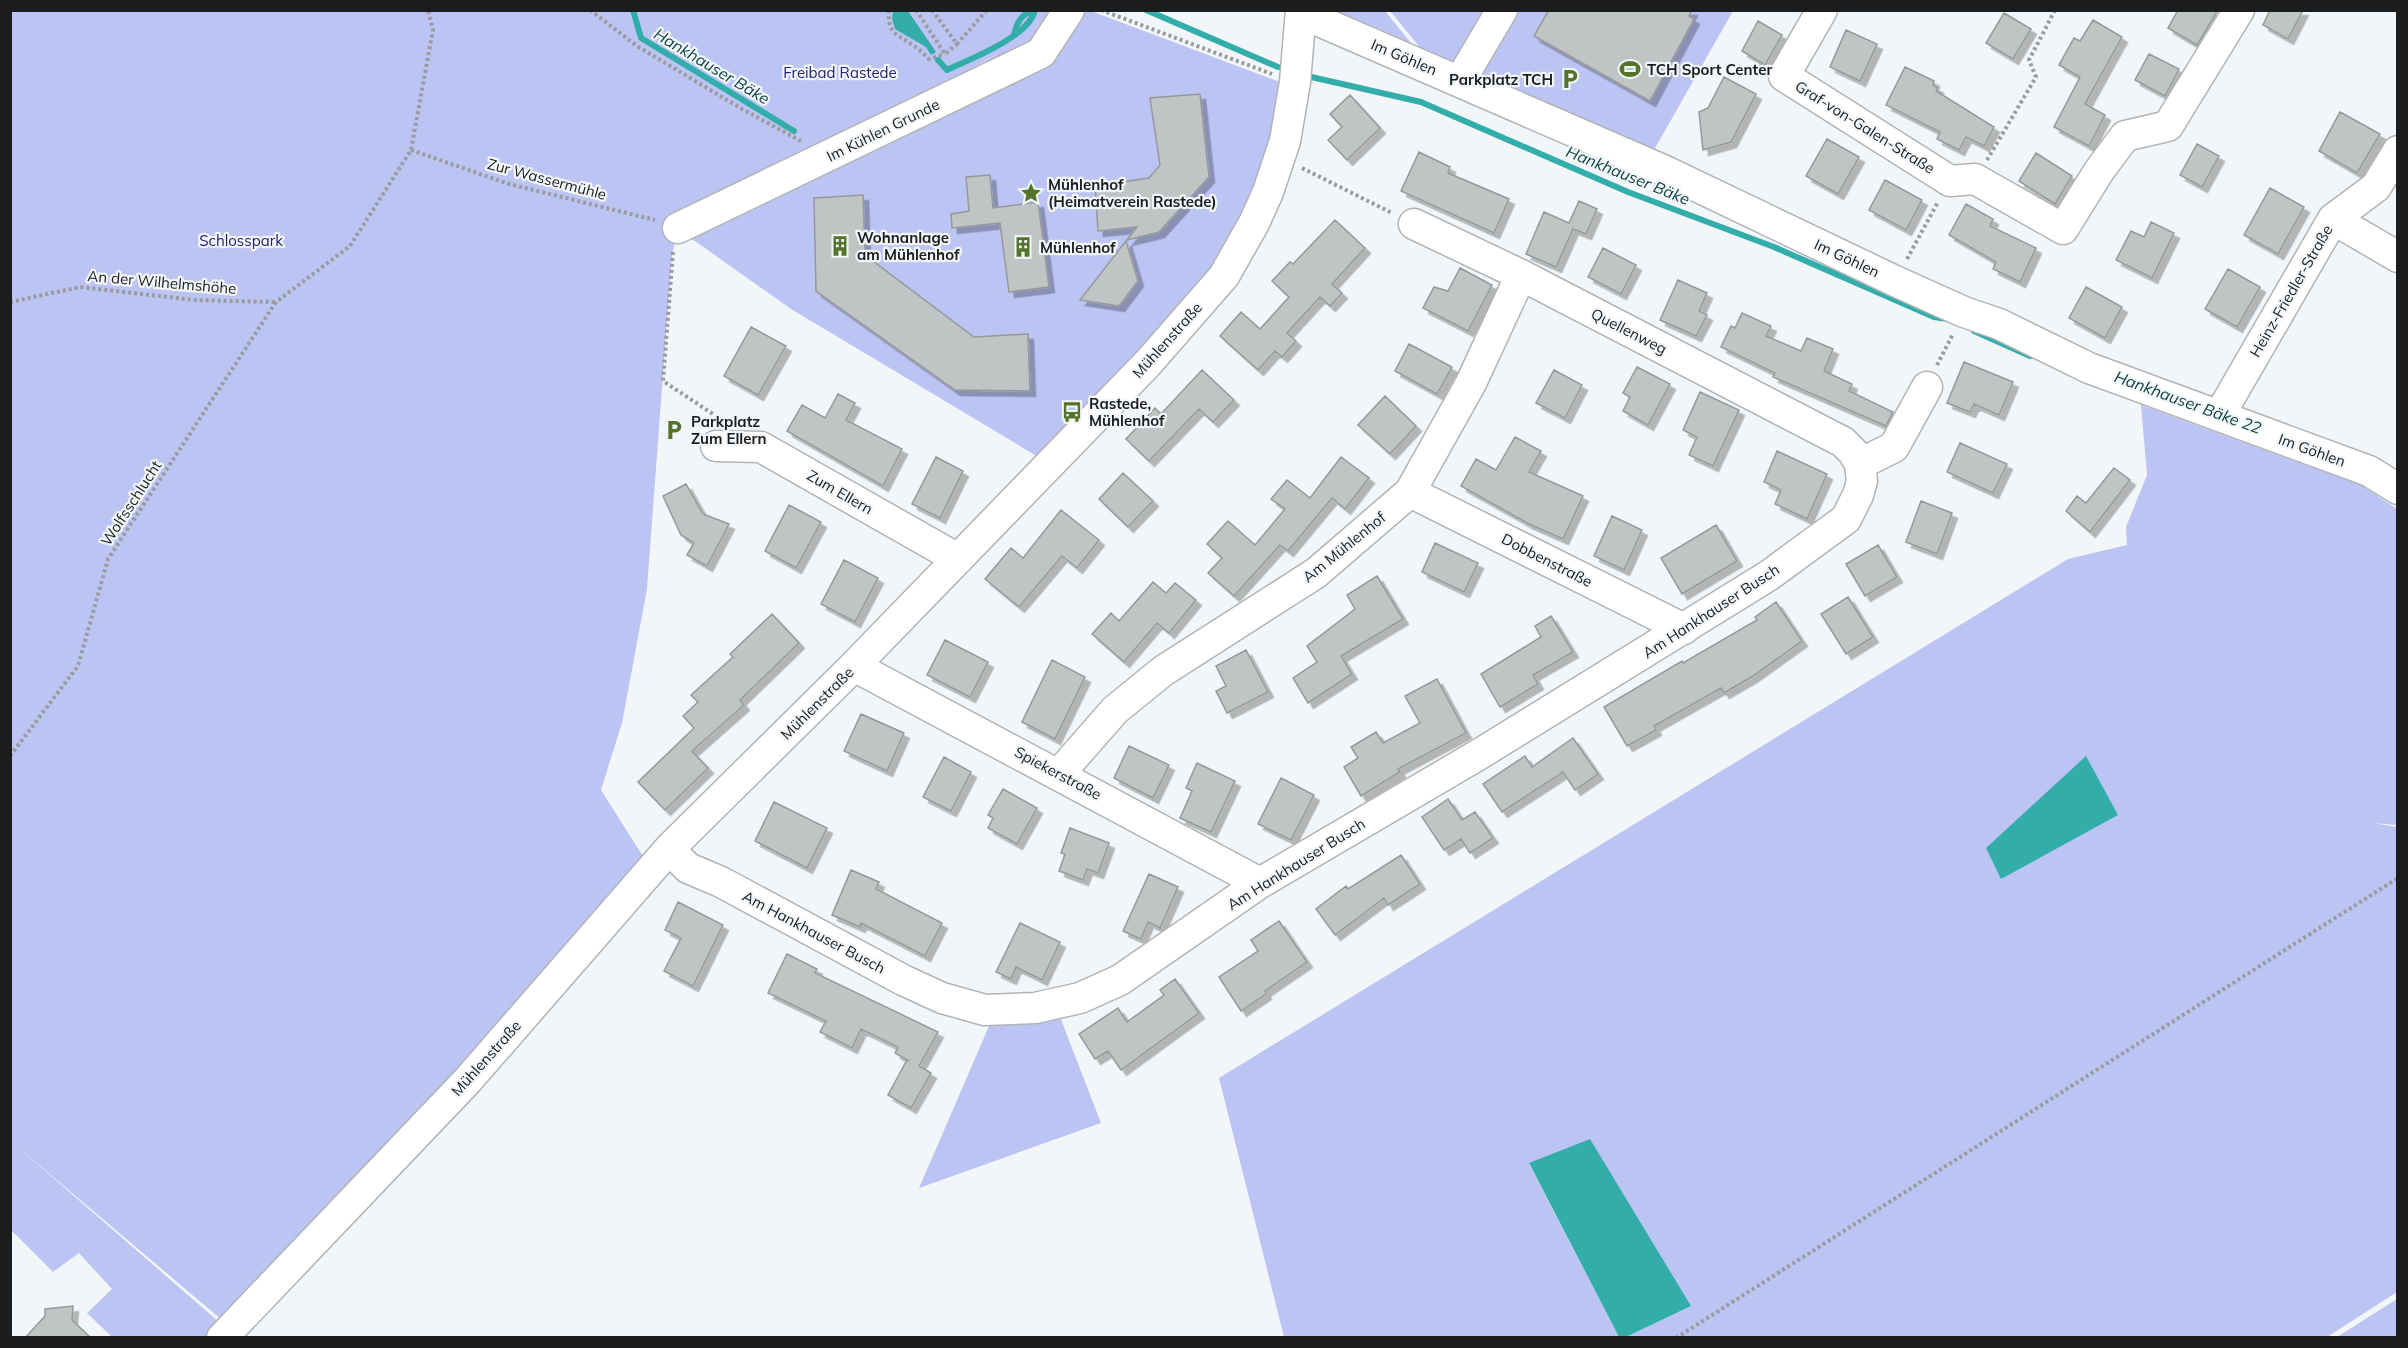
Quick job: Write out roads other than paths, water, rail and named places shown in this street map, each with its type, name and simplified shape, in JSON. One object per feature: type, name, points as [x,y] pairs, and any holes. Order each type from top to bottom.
[{"type":"street","name":"Im Kühlen Grunde","points":[[678,228],[1041,52],[1069,10]]},
{"type":"street","points":[[1460,81],[1502,10]]},
{"type":"street","name":"Graf-von-Galen-Straße","points":[[1822,10],[1784,76],[1963,180],[2063,229],[2099,171],[2125,136],[2168,126],[2239,10]]},
{"type":"street","name":"Im Göhlen","points":[[1301,12],[1665,171],[1895,281],[1964,312],[1999,324],[2089,368],[2369,471],[2397,489]]},
{"type":"street","name":"Mühlenstraße","points":[[222,1338],[468,1080],[669,849],[854,666],[1148,363],[1224,276],[1254,223],[1280,157],[1295,82],[1301,12]]},
{"type":"street","name":"Heinz-Friedler-Straße","points":[[2219,416],[2333,219],[2376,187],[2397,150]]},
{"type":"street","points":[[2333,219],[2397,256]]},
{"type":"street","name":"Quellenweg","points":[[1413,224],[1521,274],[1852,453]]},
{"type":"street","name":"Am Mühlenhof","points":[[1059,774],[1115,710],[1163,671],[1316,573],[1410,492],[1471,383],[1521,274]]},
{"type":"street","points":[[1852,453],[1894,447],[1927,387]]},
{"type":"street","name":"Zum Ellern","points":[[716,446],[761,447],[958,559]]},
{"type":"street","name":"Am Hankhauser Busch","points":[[669,849],[688,868],[721,882],[903,980],[942,998],[985,1010],[1035,1008],[1080,998],[1120,980],[1260,882],[1478,755],[1768,576],[1846,519],[1862,481],[1852,453]]},
{"type":"street","name":"Dobbenstraße","points":[[1410,492],[1684,629]]},
{"type":"street","name":"Spiekerstraße","points":[[854,666],[1260,882]]},
{"type":"waterway","name":"Hankhauser Bäke","points":[[633,10],[641,38],[794,131]]},
{"type":"waterway","points":[[1014,35],[1020,20],[1033,10]]},
{"type":"waterway","points":[[938,60],[947,70],[997,46],[1022,29],[1035,10]]},
{"type":"waterway","name":"Hankhauser Bäke","points":[[1146,10],[1278,67]]},
{"type":"waterway","name":"Hankhauser Bäke","points":[[1307,76],[1421,102],[1628,192],[1774,247],[1934,317],[1948,319]]},
{"type":"waterway","name":"Hankhauser Bäke 22","points":[[1974,331],[2030,356]]},
{"type":"place","name":"TCH Sport Center","points":[[1630,69]]},
{"type":"place","name":"Parkplatz TCH","points":[[1570,79]]},
{"type":"place","name":"Mühlenhof (Heimatverein Rastede)","points":[[1031,193]]},
{"type":"place","name":"Wohnanlage am Mühlenhof","points":[[840,246]]},
{"type":"place","name":"Mühlenhof","points":[[1023,247]]},
{"type":"place","name":"Rastede, Mühlenhof","points":[[1072,412]]},
{"type":"place","name":"Parkplatz Zum Ellern","points":[[674,430]]},
{"type":"park label","name":"Freibad Rastede","points":[[840,72]]},
{"type":"park label","name":"Schlosspark","points":[[241,240]]}]
